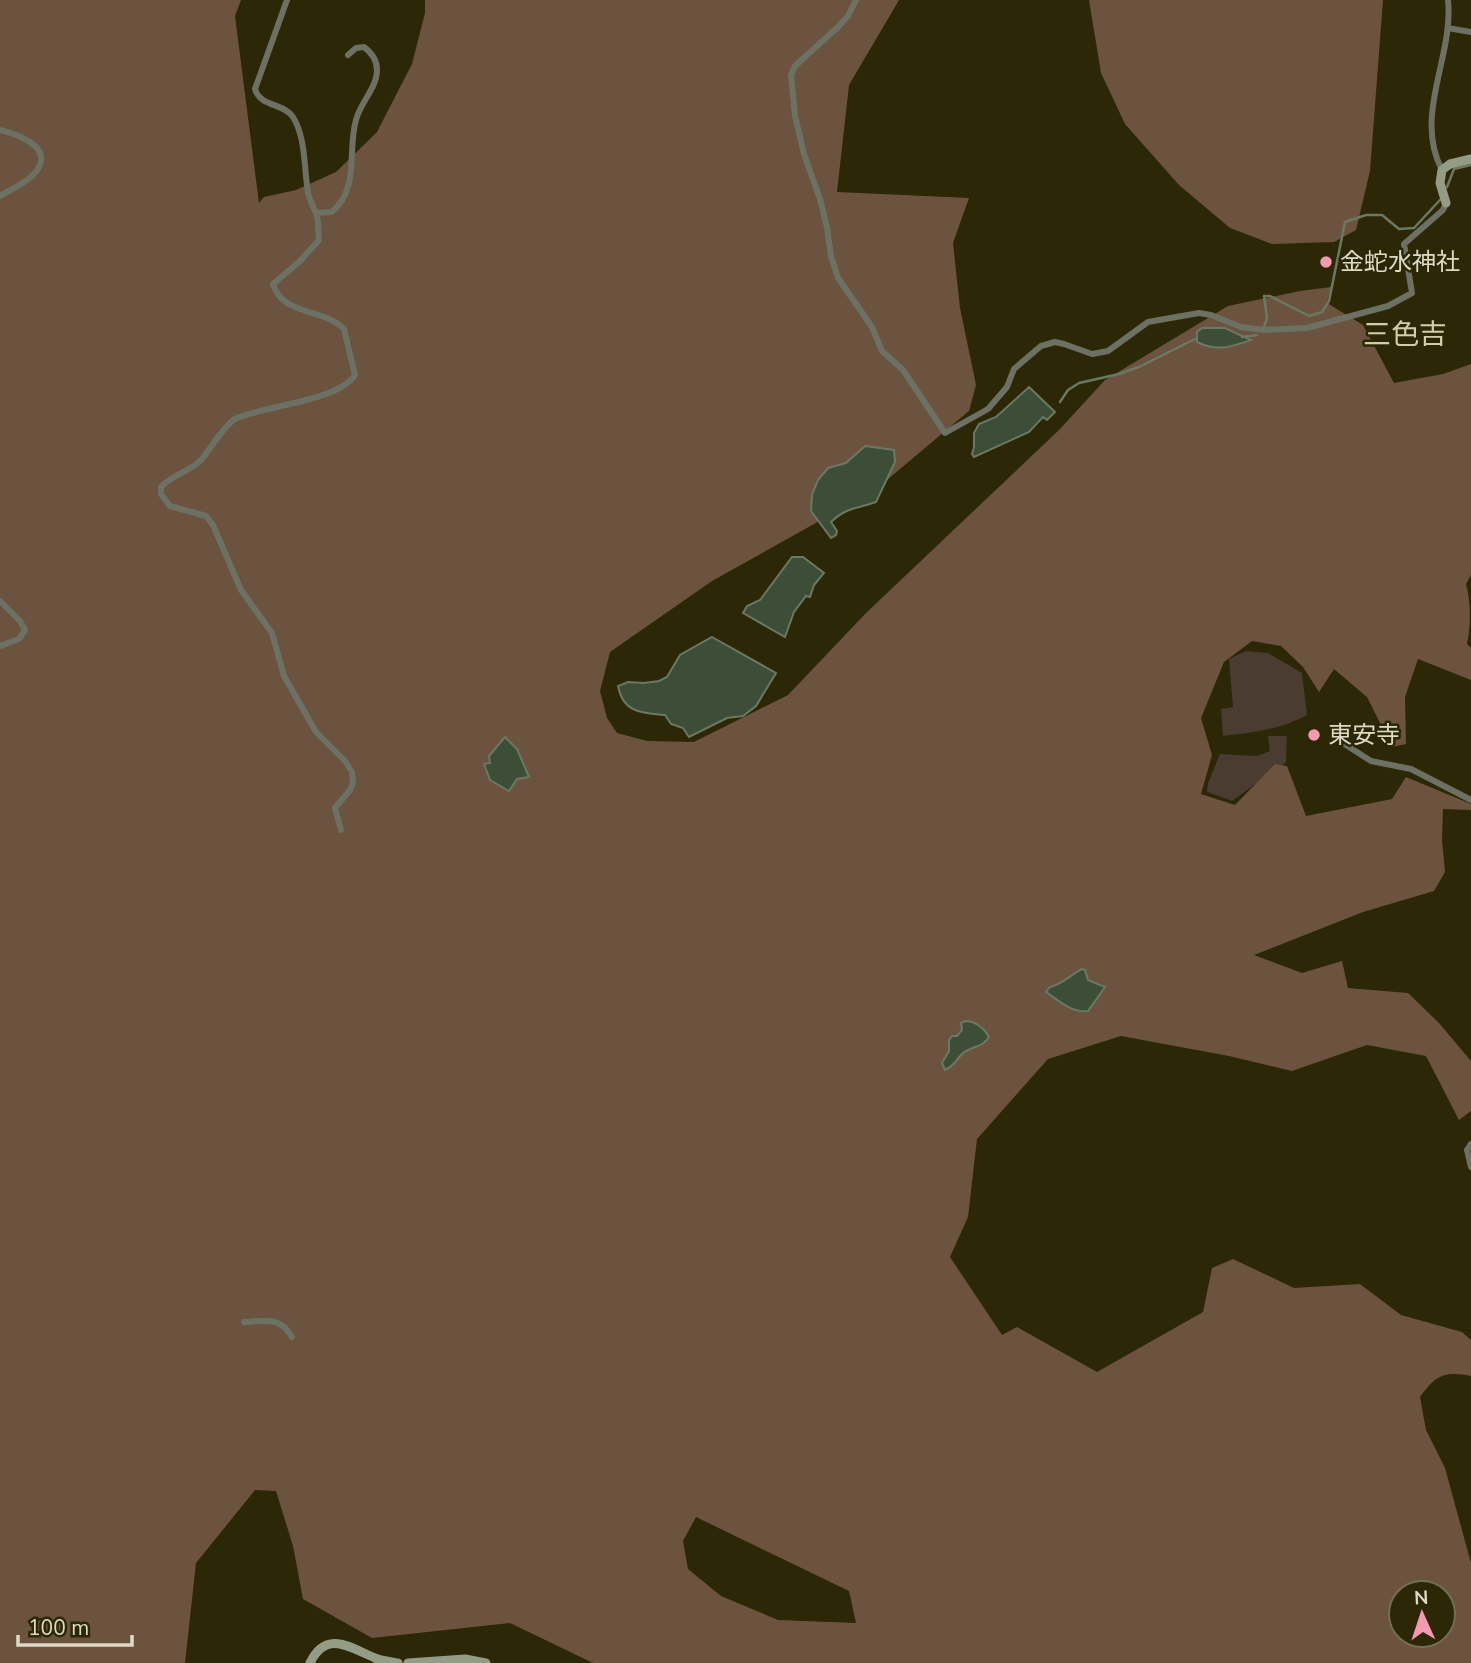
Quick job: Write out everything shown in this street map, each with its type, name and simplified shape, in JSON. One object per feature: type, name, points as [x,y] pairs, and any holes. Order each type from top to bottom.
[{"type":"street","points":[[287,0],[256,89],[257,95],[293,118],[303,149],[319,240],[273,284],[278,295],[295,308],[329,318],[344,329],[354,365],[354,378],[346,385],[321,395],[233,420],[199,462],[166,482],[161,487],[161,494],[170,506],[206,516],[213,525],[241,590],[272,633],[284,676],[316,732],[345,761],[352,772],[353,783],[350,790],[335,808],[341,830]]},
{"type":"street","points":[[856,0],[848,16],[838,27],[795,66],[792,75],[795,116],[825,218],[831,256],[838,278],[872,327],[882,351],[903,370],[945,433],[988,409],[1007,387],[1014,369],[1041,346],[1055,342],[1092,354],[1108,351],[1148,322],[1199,313],[1241,327],[1264,330],[1307,328],[1388,306],[1412,293],[1404,244],[1443,210],[1446,203],[1440,183],[1442,170],[1433,152],[1433,108],[1448,27],[1448,0]]},
{"type":"street","points":[[1448,27],[1471,32]]},
{"type":"street","points":[[316,213],[332,212],[344,197],[351,178],[355,121],[376,78],[377,69],[371,53],[364,47],[356,48],[348,55]]},
{"type":"street","points":[[0,130],[29,139],[38,148],[40,163],[32,176],[0,196]]},
{"type":"street","points":[[1442,170],[1460,160],[1471,159]]},
{"type":"street","points":[[0,601],[25,630],[19,639],[0,646]]},
{"type":"street","points":[[1335,737],[1371,761],[1411,769],[1471,800]]},
{"type":"street","points":[[1471,1144],[1467,1150],[1471,1167]]},
{"type":"street","points":[[244,1322],[273,1321],[286,1328],[292,1337]]},
{"type":"street","points":[[310,1663],[318,1651],[343,1643],[375,1658],[398,1663]]},
{"type":"street","points":[[408,1663],[465,1659],[486,1663]]},
{"type":"shaded area","points":[[0,0],[241,0],[235,16],[259,203],[264,197],[296,190],[336,172],[377,132],[412,64],[425,13],[425,0],[899,0],[849,85],[837,192],[969,198],[953,243],[960,308],[976,385],[969,411],[875,490],[712,581],[610,652],[600,691],[607,718],[617,733],[647,741],[694,742],[788,695],[866,613],[1059,430],[1105,380],[1228,306],[1331,287],[1327,303],[1363,325],[1394,383],[1443,374],[1471,364],[1471,575],[1466,584],[1470,606],[1467,644],[1471,648],[1471,680],[1418,659],[1405,697],[1406,744],[1392,747],[1367,697],[1334,669],[1319,692],[1303,667],[1281,646],[1252,641],[1224,662],[1201,718],[1212,755],[1201,794],[1235,805],[1275,764],[1287,766],[1306,816],[1392,799],[1406,777],[1471,804],[1471,810],[1443,809],[1445,872],[1434,891],[1363,912],[1254,955],[1302,973],[1342,961],[1348,988],[1408,993],[1439,1023],[1471,1061],[1471,1111],[1459,1120],[1426,1056],[1367,1045],[1292,1071],[1121,1036],[1048,1059],[977,1139],[968,1217],[950,1257],[1002,1335],[1017,1327],[1097,1372],[1203,1312],[1212,1268],[1233,1259],[1294,1288],[1360,1284],[1401,1315],[1462,1332],[1471,1340],[1471,1376],[1441,1376],[1420,1397],[1426,1430],[1445,1468],[1471,1563],[1471,1663],[593,1663],[510,1623],[372,1638],[303,1599],[293,1546],[276,1491],[255,1490],[196,1563],[185,1663],[0,1663]],"holes":[[[696,1517],[849,1591],[856,1623],[778,1620],[721,1596],[688,1569],[683,1541]]]},
{"type":"shaded area","points":[[1089,0],[1383,0],[1370,171],[1356,230],[1334,242],[1272,244],[1230,228],[1179,185],[1125,124],[1101,73]]},
{"type":"shaded area","points":[[1202,328],[1225,328],[1251,340],[1230,346],[1211,347],[1197,342],[1197,332]]},
{"type":"shaded area","points":[[1029,387],[1055,412],[1047,420],[1043,417],[1029,432],[974,457],[974,433],[979,424],[996,417]]},
{"type":"shaded area","points":[[865,446],[894,450],[895,462],[876,502],[837,517],[831,522],[837,531],[831,538],[811,511],[812,495],[818,480],[828,468],[846,463]]},
{"type":"shaded area","points":[[792,557],[803,557],[824,573],[814,585],[810,597],[806,596],[794,612],[785,637],[743,613],[747,606],[760,600]]},
{"type":"shaded area","points":[[712,637],[776,673],[756,706],[743,716],[727,718],[689,737],[683,728],[671,724],[665,715],[641,712],[624,702],[618,686],[628,682],[659,681],[667,677],[680,655]]},
{"type":"shaded area","points":[[1246,651],[1268,653],[1302,673],[1307,715],[1277,727],[1223,736],[1221,709],[1233,707],[1229,659]]},
{"type":"shaded area","points":[[1268,736],[1287,736],[1286,762],[1232,801],[1207,792],[1220,754],[1257,756],[1270,751]]},
{"type":"shaded area","points":[[505,737],[517,749],[529,777],[517,779],[509,791],[490,780],[484,764],[490,763],[489,756]]},
{"type":"shaded area","points":[[1082,969],[1085,970],[1088,980],[1105,987],[1088,1011],[1071,1008],[1046,992],[1050,987]]},
{"type":"shaded area","points":[[965,1021],[979,1025],[989,1037],[963,1053],[945,1070],[942,1063],[949,1051],[949,1040],[952,1036],[957,1036],[962,1030],[961,1023]]},
{"type":"waterway","points":[[1447,187],[1454,169],[1471,165]]},
{"type":"waterway","points":[[1264,327],[1267,318],[1264,296],[1270,296],[1309,316],[1322,312],[1329,301],[1345,222],[1366,215],[1382,215],[1399,229],[1414,228],[1440,200]]},
{"type":"waterway","points":[[1242,337],[1257,335]]},
{"type":"waterway","points":[[1060,402],[1068,390],[1079,383],[1139,367],[1197,338]]},
{"type":"place","name":"金蛇水神社","points":[[1326,262]]},
{"type":"place","name":"東安寺","points":[[1314,735]]},
{"type":"district","name":"三色吉","points":[[1405,334]]}]
